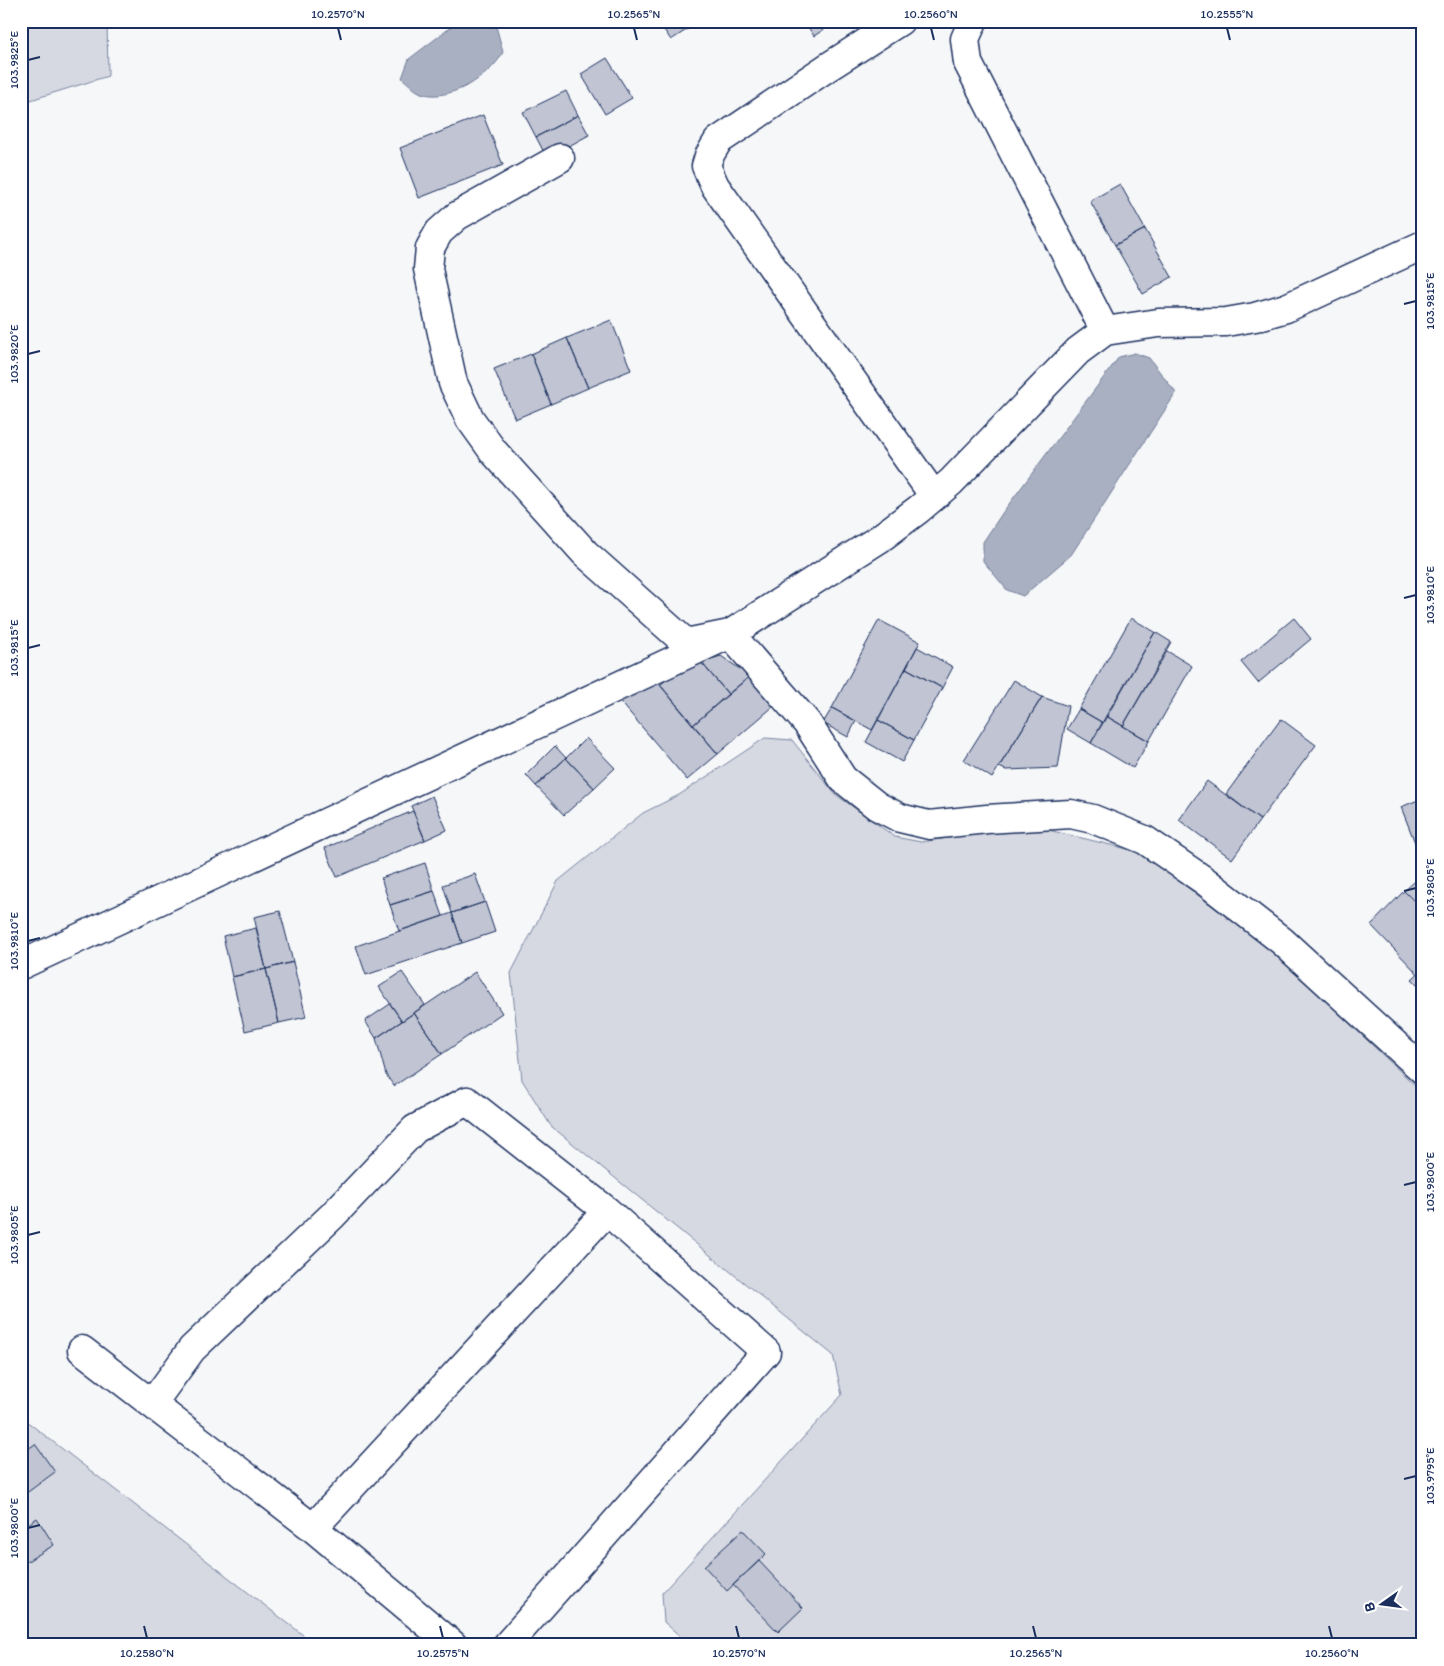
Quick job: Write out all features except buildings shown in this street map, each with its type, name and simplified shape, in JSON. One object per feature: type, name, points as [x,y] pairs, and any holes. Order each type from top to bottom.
[{"type":"street","points":[[900,21],[718,141],[709,156],[706,166],[715,186],[934,496]]},
{"type":"street","points":[[973,21],[966,39],[968,62],[1105,331]]},
{"type":"street","points":[[560,158],[457,216],[439,232],[430,248],[428,269],[453,383],[470,419],[493,451],[585,553],[686,643],[730,634]]},
{"type":"street","points":[[21,965],[730,634],[878,539],[934,496],[951,482],[1078,351],[1105,331],[1158,323],[1226,322],[1255,317],[1286,308],[1423,245]]},
{"type":"street","points":[[730,634],[808,723],[843,779],[877,806],[900,818],[929,825],[987,819],[1071,814],[1093,819],[1145,840],[1206,880],[1282,941],[1423,1070]]},
{"type":"street","points":[[152,1404],[192,1349],[332,1216],[414,1129],[467,1101],[607,1211],[766,1352],[507,1645]]},
{"type":"street","points":[[313,1528],[607,1211]]},
{"type":"street","points":[[82,1350],[313,1528],[453,1645]]},
{"type":"shaded area","points":[[21,21],[107,21],[108,76],[21,103]]},
{"type":"shaded area","points":[[765,738],[792,740],[835,794],[895,837],[921,842],[989,832],[1044,829],[1140,852],[1274,952],[1423,1093],[1423,1645],[690,1645],[664,1622],[662,1593],[842,1395],[833,1355],[551,1126],[522,1080],[511,973],[558,881],[643,813],[679,795]]},
{"type":"shaded area","points":[[21,1417],[316,1645],[21,1645]]},
{"type":"water","points":[[454,21],[491,21],[496,26],[503,52],[489,70],[456,91],[432,95],[421,93],[402,78],[409,59],[451,27]]},
{"type":"water","points":[[1135,353],[1149,358],[1176,393],[1071,555],[1023,596],[1007,590],[983,561],[983,542],[1003,512],[1119,357]]}]
